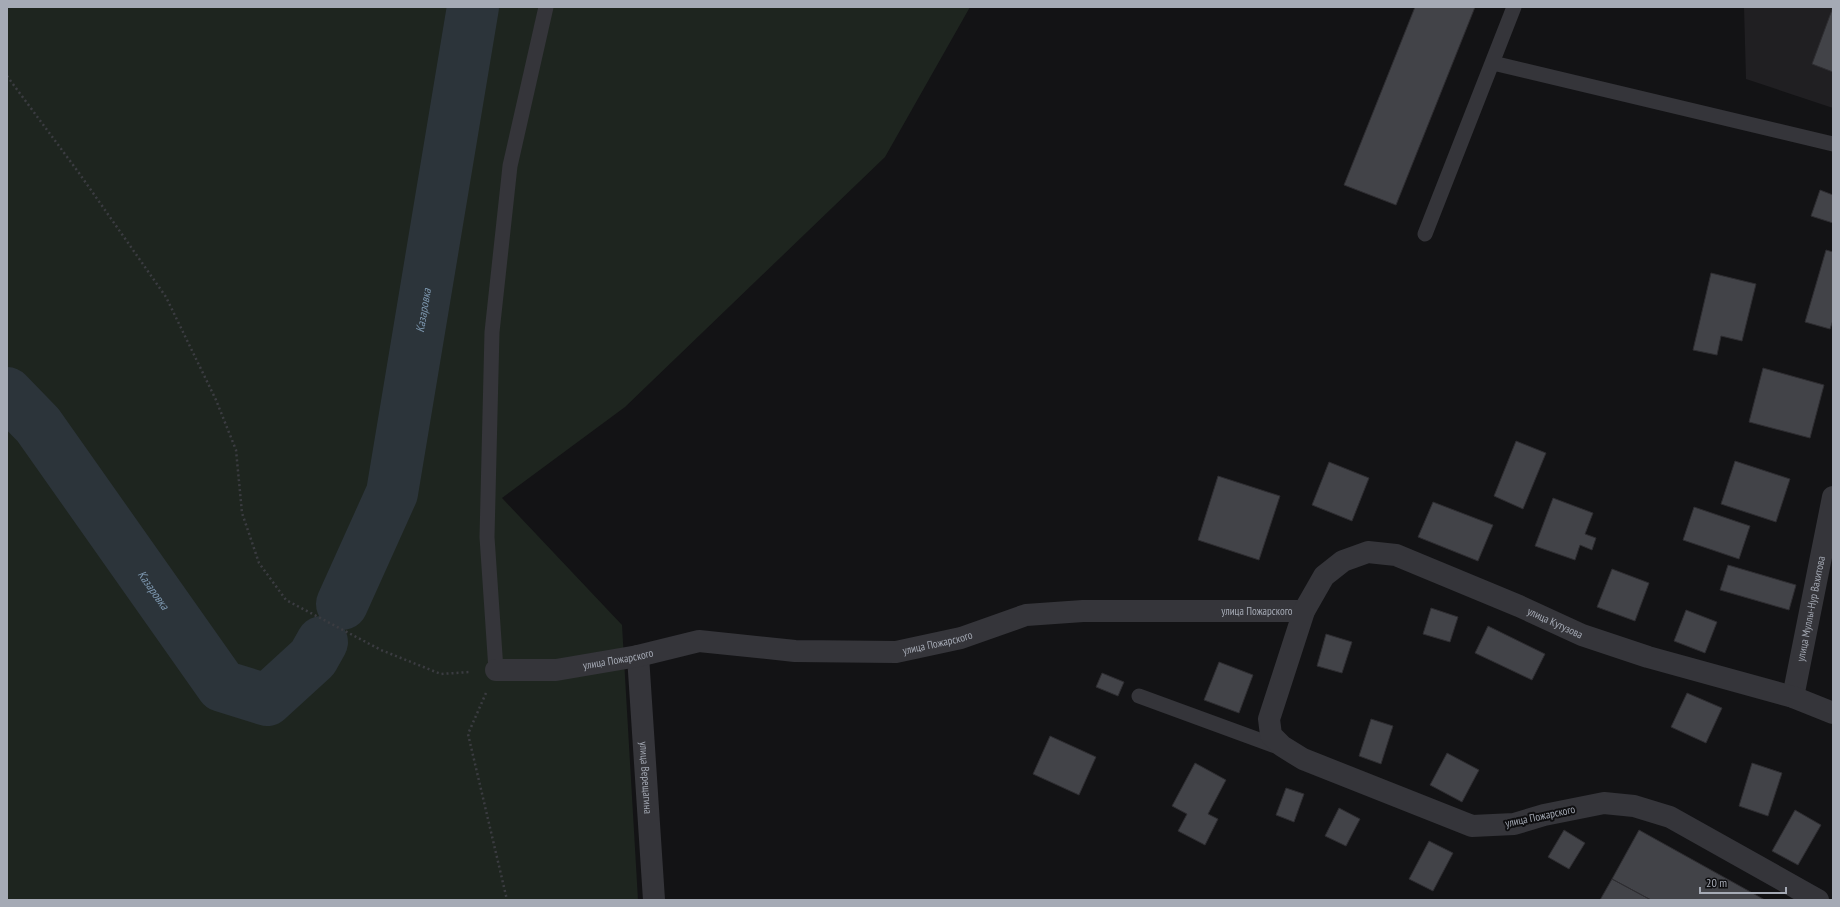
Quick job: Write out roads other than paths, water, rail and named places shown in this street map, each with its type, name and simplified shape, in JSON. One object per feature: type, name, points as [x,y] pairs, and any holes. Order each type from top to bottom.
[{"type":"street","name":"улица Муллы-Нур Вахитова","points":[[1793,697],[1833,496]]},
{"type":"street","name":"улица Кутузова","points":[[1304,611],[1324,576],[1343,561],[1368,552],[1396,555],[1519,606],[1582,635],[1648,657],[1793,697],[1833,713]]},
{"type":"street","name":"улица Пожарского","points":[[496,670],[556,670],[638,656],[699,640],[795,651],[896,652],[961,638],[1026,615],[1084,611],[1304,611],[1269,719],[1271,736],[1282,746],[1292,752],[1311,762],[1472,826],[1514,824],[1551,813],[1604,803],[1634,806],[1670,817],[1818,900]]},
{"type":"street","name":"улица Верещагина","points":[[638,656],[654,900]]},
{"type":"lane","points":[[496,670],[486,537],[492,332],[510,166],[546,7]]},
{"type":"lane","points":[[1425,234],[1514,7]]},
{"type":"lane","points":[[1492,63],[1833,144]]},
{"type":"lane","points":[[1139,696],[1292,752]]},
{"type":"waterway","name":"Казаровка","points":[[342,604],[392,493],[473,7]]},
{"type":"waterway","name":"Казаровка","points":[[7,393],[38,425],[222,686],[267,700],[313,658],[322,642]]}]
